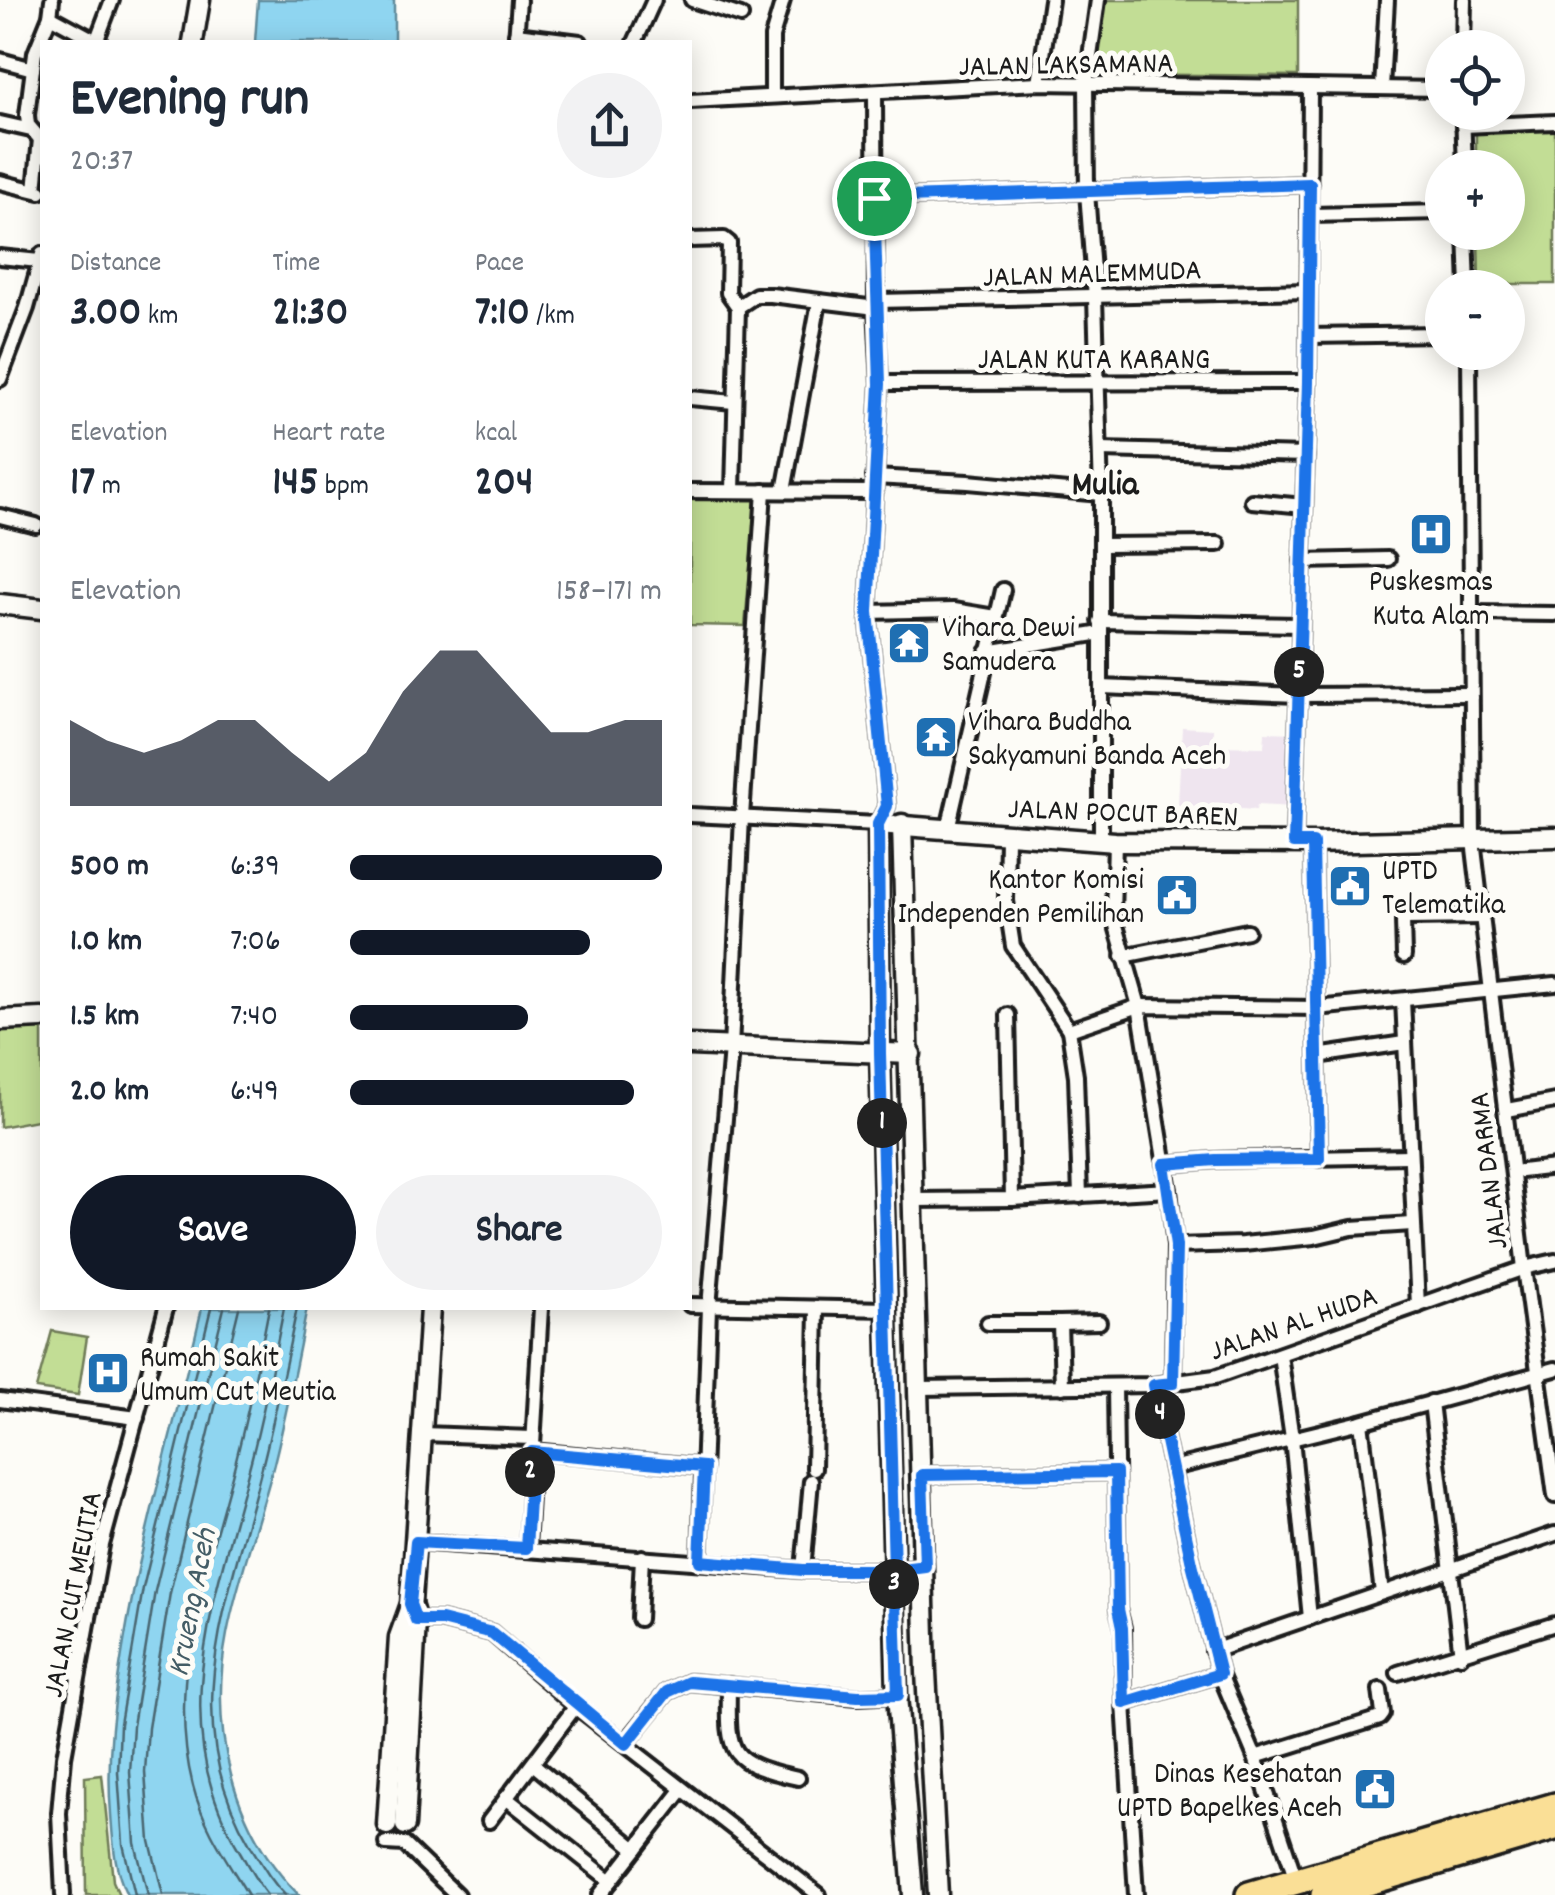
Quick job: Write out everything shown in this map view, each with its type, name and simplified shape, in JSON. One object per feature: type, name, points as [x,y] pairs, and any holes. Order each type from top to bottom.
[{"type":"highway","points":[[1249,1895],[1555,1806]]},
{"type":"highway","points":[[1324,1895],[1367,1889],[1555,1827]]},
{"type":"main road","points":[[193,40],[200,0]]},
{"type":"main road","points":[[1,607],[40,610]]},
{"type":"main road","points":[[878,824],[894,1570],[912,1895]]},
{"type":"main road","name":"JALAN POCUT BAREN","points":[[878,824],[1108,842],[1303,843],[1555,837]]},
{"type":"main road","points":[[902,824],[926,1672],[938,1895]]},
{"type":"main road","points":[[0,1020],[40,1018]]},
{"type":"main road","points":[[692,1046],[910,1054]]},
{"type":"main road","points":[[392,1831],[430,1310]]},
{"type":"main road","points":[[899,1895],[910,1875]]},
{"type":"street","points":[[0,182],[39,191],[38,136],[27,115],[38,40],[50,16],[52,0]]},
{"type":"street","points":[[98,40],[112,0]]},
{"type":"street","points":[[519,0],[516,38],[548,40]]},
{"type":"street","points":[[636,40],[654,0]]},
{"type":"street","points":[[692,0],[742,16]]},
{"type":"street","points":[[772,96],[772,37],[784,0]]},
{"type":"street","points":[[1039,83],[1051,0]]},
{"type":"street","points":[[1098,0],[1086,85],[1086,192],[1098,382],[1100,687],[1108,842],[1113,915],[1139,1006],[1176,1246],[1173,1383]]},
{"type":"street","points":[[1382,88],[1387,0]]},
{"type":"street","points":[[1463,30],[1464,0]]},
{"type":"street","points":[[50,16],[93,40]]},
{"type":"street","points":[[0,60],[32,69]]},
{"type":"street","name":"JALAN LAKSAMANA","points":[[692,101],[1039,83],[1425,89]]},
{"type":"street","points":[[1310,88],[1309,336],[1298,695],[1303,843],[1317,1008],[1319,1159]]},
{"type":"street","points":[[875,94],[880,384],[868,612],[887,806],[878,824]]},
{"type":"street","points":[[1525,121],[1555,122]]},
{"type":"street","points":[[0,123],[38,136]]},
{"type":"street","points":[[874,198],[1310,184]]},
{"type":"street","points":[[1311,215],[1425,212]]},
{"type":"street","points":[[692,240],[729,243],[728,293],[738,307],[733,490]]},
{"type":"street","points":[[0,256],[40,257]]},
{"type":"street","points":[[0,379],[6,346],[27,308],[40,261]]},
{"type":"street","name":"JALAN MALEMMUDA","points":[[738,307],[756,296],[771,294],[819,302],[877,304],[1308,290]]},
{"type":"street","points":[[784,492],[819,302]]},
{"type":"street","points":[[1309,336],[1425,334]]},
{"type":"street","name":"JALAN DARMA","points":[[1469,370],[1473,840],[1555,1496]]},
{"type":"street","name":"JALAN KUTA KARANG","points":[[880,384],[1308,382]]},
{"type":"street","points":[[692,398],[734,402]]},
{"type":"street","points":[[1100,450],[1306,455]]},
{"type":"street","points":[[874,477],[1101,494]]},
{"type":"street","points":[[692,491],[873,492]]},
{"type":"street","points":[[700,1561],[710,1307],[731,1048],[764,491]]},
{"type":"street","points":[[1252,502],[1304,506]]},
{"type":"street","points":[[0,516],[36,525]]},
{"type":"street","points":[[1101,545],[1218,544]]},
{"type":"street","points":[[1302,562],[1388,559]]},
{"type":"street","points":[[948,829],[1003,590]]},
{"type":"street","points":[[868,612],[954,610],[996,617]]},
{"type":"street","points":[[1469,613],[1555,614]]},
{"type":"street","points":[[987,652],[1100,627],[1299,624]]},
{"type":"street","points":[[1100,687],[1298,695],[1470,694]]},
{"type":"street","points":[[887,806],[902,824]]},
{"type":"street","name":"JALAN POCUT BAREN","points":[[692,815],[878,824]]},
{"type":"street","points":[[1007,835],[1006,902],[1012,946],[1069,1030],[1076,1076],[1080,1196]]},
{"type":"street","points":[[1404,956],[1402,921],[1406,918],[1482,917]]},
{"type":"street","points":[[1123,956],[1247,930]]},
{"type":"street","points":[[1069,1030],[1139,1006],[1317,1008],[1555,984]]},
{"type":"street","points":[[1404,1000],[1418,1306]]},
{"type":"street","points":[[1008,1015],[1012,1199]]},
{"type":"street","points":[[1316,1056],[1404,1043]]},
{"type":"street","points":[[1506,1110],[1555,1101]]},
{"type":"street","points":[[1164,1164],[1409,1156]]},
{"type":"street","points":[[1513,1172],[1555,1167]]},
{"type":"street","points":[[914,1200],[1169,1190]]},
{"type":"street","points":[[1176,1246],[1242,1244],[1314,1237],[1352,1228],[1412,1224]]},
{"type":"street","name":"JALAN AL HUDA","points":[[920,1388],[1154,1385],[1215,1377],[1555,1260]]},
{"type":"street","points":[[692,1305],[889,1309]]},
{"type":"street","points":[[803,1570],[812,1475],[817,1308]]},
{"type":"street","name":"JALAN CUT MEUTIA","points":[[63,1895],[60,1813],[64,1757],[102,1545],[165,1310]]},
{"type":"street","points":[[526,1548],[542,1310]]},
{"type":"street","points":[[988,1324],[1099,1322]]},
{"type":"street","points":[[1060,1323],[1062,1386]]},
{"type":"street","points":[[1280,1355],[1310,1618]]},
{"type":"street","points":[[1172,1468],[1555,1369]]},
{"type":"street","points":[[1154,1385],[1213,1651],[1256,1757],[1296,1880]]},
{"type":"street","points":[[1114,1386],[1118,1609],[1136,1895]]},
{"type":"street","points":[[0,1400],[138,1418]]},
{"type":"street","points":[[1430,1402],[1461,1656]]},
{"type":"street","points":[[1360,1422],[1382,1593]]},
{"type":"street","points":[[423,1434],[704,1467]]},
{"type":"street","points":[[922,1475],[1116,1472]]},
{"type":"street","points":[[1213,1651],[1555,1534]]},
{"type":"street","points":[[416,1542],[803,1570],[925,1566]]},
{"type":"street","points":[[639,1618],[642,1558]]},
{"type":"street","points":[[410,1614],[492,1633],[576,1706],[818,1895]]},
{"type":"street","points":[[1398,1673],[1555,1624]]},
{"type":"street","points":[[1124,1703],[1220,1674]]},
{"type":"street","points":[[626,1744],[672,1688],[689,1682],[858,1696],[898,1695]]},
{"type":"street","points":[[729,1685],[728,1738],[732,1748],[760,1770],[798,1778]]},
{"type":"street","points":[[1256,1757],[1380,1718],[1380,1690]]},
{"type":"street","points":[[489,1821],[576,1706]]},
{"type":"street","points":[[533,1764],[636,1849]]},
{"type":"street","points":[[600,1895],[682,1790]]},
{"type":"street","points":[[506,1798],[611,1882]]},
{"type":"street","points":[[392,1831],[458,1895]]},
{"type":"shaded area","points":[[1182,727],[1213,729],[1213,746],[1264,747],[1265,732],[1298,733],[1293,807],[1257,805],[1256,810],[1178,805]]},
{"type":"green space","points":[[1106,0],[1298,0],[1298,76],[1094,74]]},
{"type":"green space","points":[[1555,128],[1555,284],[1525,284],[1525,270],[1479,270],[1478,250],[1525,250],[1525,150],[1476,150],[1476,130]]},
{"type":"green space","points":[[692,500],[756,500],[745,626],[692,625]]},
{"type":"green space","points":[[40,1023],[40,1119],[0,1127],[0,1024]]},
{"type":"green space","points":[[52,1331],[87,1337],[78,1395],[36,1389]]},
{"type":"green space","points":[[102,1775],[113,1881],[119,1895],[86,1895],[85,1777]]},
{"type":"water","points":[[258,0],[394,0],[394,40],[255,40]]},
{"type":"water","name":"Krueng Aceh","points":[[201,1310],[307,1310],[275,1458],[231,1615],[221,1704],[224,1740],[242,1807],[257,1839],[299,1895],[127,1895],[119,1875],[110,1793],[110,1751],[123,1648],[149,1519]]},
{"type":"place","name":"Puskesmas Kuta Alam","points":[[1431,534]]},
{"type":"place","name":"Vihara Dewi Samudera","points":[[909,643]]},
{"type":"place","name":"Vihara Buddha Sakyamuni Banda Aceh","points":[[936,737]]},
{"type":"place","name":"UPTD Telematika","points":[[1350,886]]},
{"type":"place","name":"Kantor Komisi Independen Pemilihan","points":[[1177,895]]},
{"type":"place","name":"Rumah Sakit Umum Cut Meutia","points":[[108,1373]]},
{"type":"place","name":"Dinas Kesehatan UPTD Bapelkes Aceh","points":[[1375,1789]]},
{"type":"district","name":"Mulia","points":[[1105,482]]},
{"type":"route","points":[[874,198],[880,384],[868,612],[887,806],[878,824],[880,1053],[894,1570],[803,1570],[700,1561],[704,1467],[574,1454],[532,1452],[526,1548],[416,1542],[410,1604],[416,1620],[441,1620],[492,1633],[626,1744],[667,1692],[689,1682],[858,1696],[898,1695],[894,1570],[925,1566],[922,1475],[1116,1472],[1124,1703],[1220,1674],[1154,1385],[1173,1383],[1176,1246],[1164,1164],[1319,1159],[1313,843],[1294,843],[1310,184],[874,198]]}]
